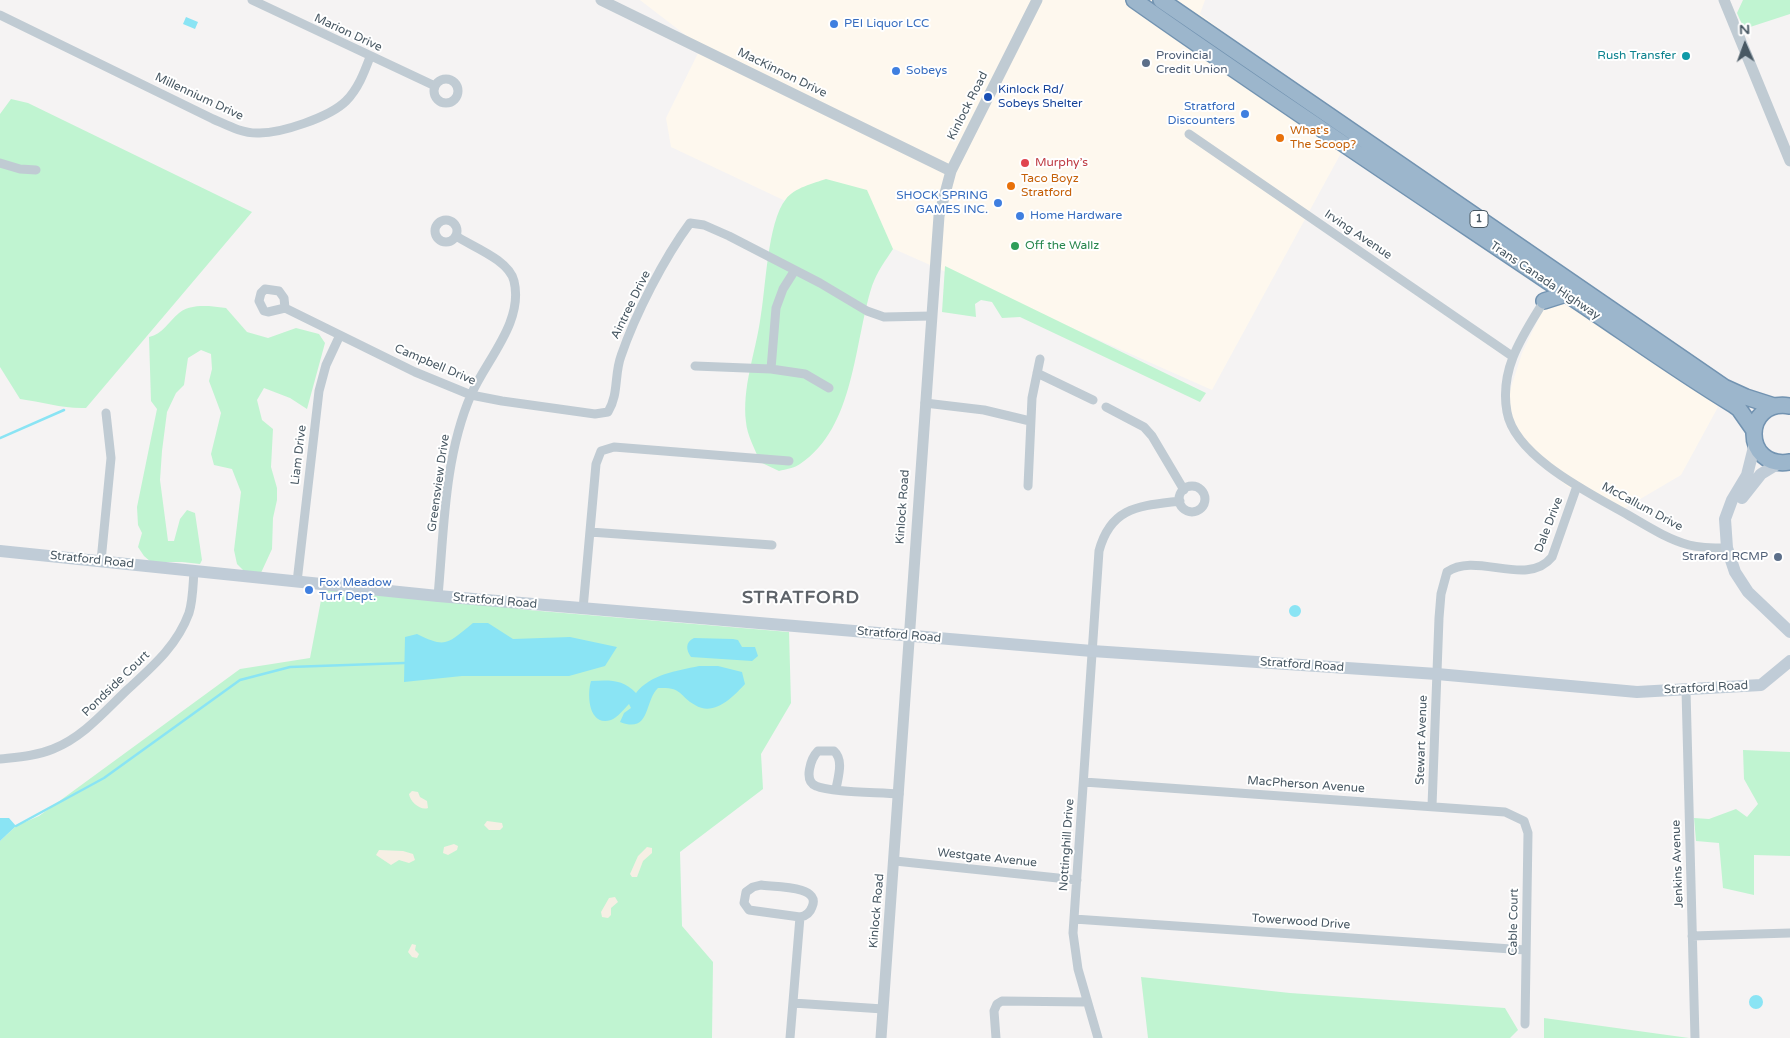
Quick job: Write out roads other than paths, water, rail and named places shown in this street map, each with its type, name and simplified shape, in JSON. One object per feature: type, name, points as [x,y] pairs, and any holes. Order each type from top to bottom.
[{"type":"highway","name":"Trans Canada Highway","points":[[1134,0],[1414,194],[1544,279],[1652,354],[1732,404],[1742,413],[1764,456],[1787,462]]},
{"type":"highway","name":"Trans Canada Highway","points":[[1161,0],[1724,386],[1746,397],[1784,405]]},
{"type":"highway","points":[[1544,279],[1544,301],[1566,294]]},
{"type":"highway","points":[[1754,436],[1760,414],[1784,405]]},
{"type":"main road","points":[[1754,436],[1747,475],[1732,500],[1725,519],[1726,544],[1735,572],[1748,592],[1790,632]]},
{"type":"main road","points":[[1726,544],[1743,498],[1761,474],[1787,462]]},
{"type":"main road","name":"Stratford Road","points":[[0,551],[584,609],[1092,651],[1437,674],[1637,692],[1761,685],[1790,661]]},
{"type":"street","name":"Marion Drive","points":[[252,0],[435,86]]},
{"type":"street","name":"MacKinnon Drive","points":[[601,0],[951,171]]},
{"type":"street","name":"Kinlock Road","points":[[881,1038],[895,861],[908,635],[939,216],[951,171],[1037,0]]},
{"type":"street","points":[[1724,0],[1790,161]]},
{"type":"street","name":"Millennium Drive","points":[[0,15],[213,120],[238,130],[256,133],[294,125],[336,109],[347,100],[361,80],[370,57]]},
{"type":"street","name":"Irving Avenue","points":[[1189,134],[1512,356]]},
{"type":"street","points":[[0,163],[20,169],[36,170]]},
{"type":"street","name":"Aintree Drive","points":[[612,404],[616,395],[620,359],[630,330],[674,244],[690,223],[704,224],[795,270]]},
{"type":"street","name":"Greensview Drive","points":[[438,596],[452,460],[462,419],[471,395],[511,322],[516,296],[514,279],[497,258],[456,236]]},
{"type":"street","points":[[771,369],[776,308],[783,289],[795,270],[867,311],[884,318],[931,316]]},
{"type":"street","name":"Dale Drive","points":[[1437,674],[1441,594],[1447,572],[1461,565],[1529,570],[1546,565],[1552,557],[1577,486],[1566,481],[1535,454],[1518,438],[1511,426],[1506,396],[1512,356],[1544,301]]},
{"type":"street","name":"Campbell Drive","points":[[285,308],[415,372],[471,395],[595,414],[608,412],[612,404]]},
{"type":"street","name":"Liam Drive","points":[[297,582],[319,391],[326,365],[340,335]]},
{"type":"street","points":[[1028,486],[1030,421],[1040,359]]},
{"type":"street","points":[[695,366],[771,369],[806,374],[829,388]]},
{"type":"street","points":[[1037,373],[1094,400]]},
{"type":"street","points":[[925,403],[984,410],[1030,421]]},
{"type":"street","points":[[1106,407],[1144,427],[1152,436],[1184,490],[1180,502],[1183,508],[1190,512],[1198,510],[1204,505],[1204,497],[1200,489],[1192,487],[1184,490]]},
{"type":"street","points":[[101,561],[111,458],[106,413]]},
{"type":"street","points":[[584,609],[597,457],[607,448],[789,461]]},
{"type":"street","name":"McCallum Drive","points":[[1577,486],[1667,537],[1689,545],[1726,544]]},
{"type":"street","name":"Nottinghill Drive","points":[[1098,1038],[1074,950],[1074,919],[1099,551],[1103,537],[1110,524],[1123,513],[1138,506],[1180,502]]},
{"type":"street","points":[[590,532],[772,545]]},
{"type":"street","name":"Pondside Court","points":[[0,760],[34,755],[53,749],[74,738],[98,719],[154,666],[176,641],[190,612],[194,571]]},
{"type":"street","name":"Stewart Avenue","points":[[1432,806],[1437,674]]},
{"type":"street","name":"Jenkins Avenue","points":[[1686,690],[1695,1038]]},
{"type":"street","points":[[836,789],[840,762],[838,755],[834,751],[818,752],[810,763],[811,782],[815,786],[836,789],[899,794]]},
{"type":"street","name":"MacPherson Avenue","points":[[1084,782],[1505,812],[1524,821]]},
{"type":"street","name":"Cable Court","points":[[1524,821],[1528,833],[1525,1024]]},
{"type":"street","name":"Westgate Avenue","points":[[895,861],[1077,880]]},
{"type":"street","points":[[761,885],[802,890],[810,893],[814,901],[813,906],[806,916],[800,917],[749,910],[744,903],[746,892],[752,887],[761,885]]},
{"type":"street","points":[[790,1038],[800,917]]},
{"type":"street","name":"Towerwood Drive","points":[[1074,919],[1526,950]]},
{"type":"street","points":[[1692,936],[1790,933]]},
{"type":"street","points":[[996,1038],[994,1011],[997,1004],[1002,1001],[1087,1002]]},
{"type":"street","points":[[793,1003],[883,1009]]},
{"type":"water","points":[[186,17],[198,22],[195,29],[183,24]]},
{"type":"water","points":[[1297,605],[1300,606],[1300,616],[1293,617],[1290,616],[1289,609],[1290,606]]},
{"type":"water","points":[[473,623],[488,623],[513,639],[570,637],[617,647],[605,666],[569,676],[462,676],[404,682],[405,637],[417,634],[427,639],[447,642]]},
{"type":"water","points":[[694,638],[738,640],[742,647],[755,647],[758,656],[752,661],[691,657],[687,646]]},
{"type":"water","points":[[699,666],[718,666],[742,672],[745,684],[729,700],[709,709],[695,705],[676,690],[658,688],[642,720],[637,724],[630,725],[620,722],[624,713],[631,708],[629,704],[614,719],[603,721],[598,719],[591,708],[589,694],[591,681],[621,683],[636,693],[656,677]]},
{"type":"water","points":[[0,818],[9,818],[16,826],[0,841]]},
{"type":"water","points":[[1753,995],[1759,995],[1763,1002],[1759,1009],[1753,1009],[1749,1005],[1749,999]]},
{"type":"waterway","points":[[0,438],[64,410]]},
{"type":"waterway","points":[[16,826],[104,778],[240,680],[290,667],[404,663]]},
{"type":"place","name":"PEI Liquor LCC","points":[[834,24]]},
{"type":"place","name":"Rush Transfer","points":[[1686,56]]},
{"type":"place","name":"Provincial Credit Union","points":[[1146,63]]},
{"type":"place","name":"Sobeys","points":[[896,71]]},
{"type":"place","name":"Kinlock Rd/ Sobeys Shelter","points":[[988,97]]},
{"type":"place","name":"Stratford Discounters","points":[[1245,114]]},
{"type":"place","name":"What's The Scoop?","points":[[1280,138]]},
{"type":"place","name":"Murphy’s","points":[[1025,163]]},
{"type":"place","name":"Taco Boyz Stratford","points":[[1011,186]]},
{"type":"place","name":"SHOCK SPRING GAMES INC.","points":[[998,203]]},
{"type":"place","name":"Home Hardware","points":[[1020,216]]},
{"type":"place","name":"Off the Wallz","points":[[1015,246]]},
{"type":"place","name":"Straford RCMP","points":[[1778,557]]},
{"type":"place","name":"Fox Meadow Turf Dept.","points":[[309,590]]},
{"type":"district","name":"STRATFORD","points":[[801,598]]}]
